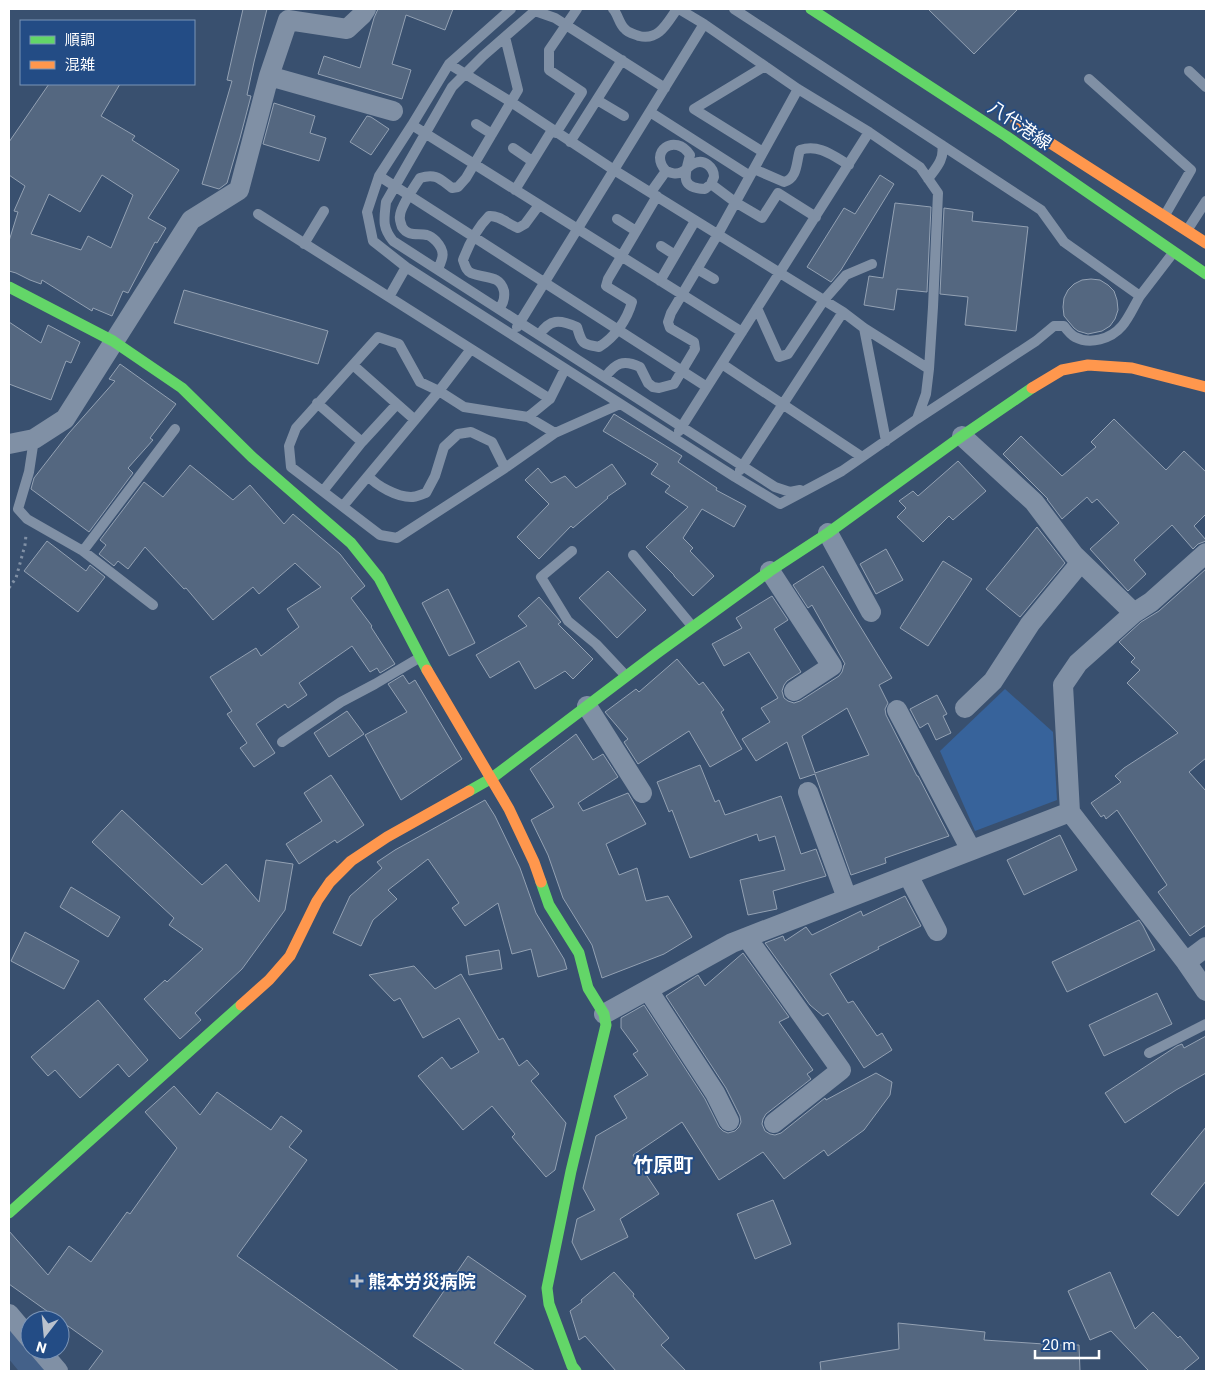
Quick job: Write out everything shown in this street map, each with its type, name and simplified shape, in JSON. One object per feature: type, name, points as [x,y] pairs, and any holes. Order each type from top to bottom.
[{"type":"street","points":[[9,444],[34,438],[65,418],[191,220],[239,190],[270,76],[288,20],[347,29],[366,9]]},
{"type":"street","name":"八代港線","points":[[811,9],[1006,136],[1206,274]]},
{"type":"street","points":[[270,76],[393,111]]},
{"type":"street","name":"八代港線","points":[[1006,115],[1206,242]]},
{"type":"street","points":[[9,287],[114,342],[182,388],[252,457],[351,543],[379,578],[420,658],[509,809],[534,862],[549,905],[579,953],[588,988],[604,1014],[606,1025],[571,1171],[546,1288],[549,1304],[572,1366],[576,1371]]},
{"type":"street","points":[[9,1213],[269,980],[290,956],[317,901],[330,882],[351,861],[387,837],[492,778],[693,627],[770,571],[828,533],[962,436],[1036,385],[1062,370],[1088,365],[1132,368],[1206,387]]},
{"type":"street","points":[[962,436],[1034,502],[1074,555],[1134,613]]},
{"type":"street","points":[[828,533],[871,612]]},
{"type":"street","points":[[1206,553],[1078,663],[1063,685],[1070,812],[1186,962],[1206,991]]},
{"type":"street","points":[[964,708],[993,681],[1030,624],[1081,562]]},
{"type":"street","points":[[770,571],[832,666],[794,691]]},
{"type":"street","points":[[587,706],[642,792]]},
{"type":"street","points":[[897,710],[971,850]]},
{"type":"street","points":[[808,792],[847,898]]},
{"type":"street","points":[[604,1014],[732,943],[1070,812]]},
{"type":"street","points":[[908,875],[936,931]]},
{"type":"street","points":[[747,938],[841,1070],[785,1121]]},
{"type":"street","points":[[1186,962],[1206,947]]},
{"type":"street","points":[[648,990],[715,1093],[729,1121]]},
{"type":"street","points":[[9,1314],[20,1327]]},
{"type":"street","points":[[49,1360],[58,1371]]},
{"type":"lane","points":[[494,24],[498,9]]},
{"type":"lane","points":[[511,9],[449,64],[379,176],[367,212],[373,240],[406,267],[780,504],[842,471],[1029,345],[1054,326],[1064,326],[1073,337],[1083,340],[1095,341],[1110,336],[1122,326],[1140,296],[1174,251]]},
{"type":"lane","points":[[515,190],[532,161],[582,92],[549,70],[549,50],[577,9]]},
{"type":"lane","points":[[613,9],[616,11],[624,28],[633,34],[646,37],[662,30],[678,9],[704,24],[798,89],[869,132],[920,167],[938,193],[934,307],[929,369],[926,394],[917,419]]},
{"type":"lane","points":[[734,9],[1041,210],[1064,242],[1140,296]]},
{"type":"lane","points":[[665,88],[566,25],[536,10],[505,36],[452,87],[386,202],[384,218],[386,232],[393,241],[775,487],[790,492],[811,488]]},
{"type":"lane","points":[[512,335],[704,24]]},
{"type":"lane","points":[[438,270],[443,256],[440,245],[432,237],[409,233],[404,230],[400,222],[400,214],[420,178],[433,175],[452,188],[458,187],[474,165],[518,90],[505,36]]},
{"type":"lane","points":[[570,142],[622,60]]},
{"type":"lane","points":[[449,64],[511,102],[614,170],[843,312],[864,328],[929,369]]},
{"type":"lane","points":[[763,152],[694,109],[765,66]]},
{"type":"lane","points":[[1190,71],[1206,87]]},
{"type":"lane","points":[[1089,79],[1191,170],[1164,216]]},
{"type":"lane","points":[[605,377],[612,368],[619,364],[630,362],[640,367],[648,383],[653,387],[659,388],[674,384],[695,349],[694,342],[670,328],[668,322],[671,313],[718,234],[798,89]]},
{"type":"lane","points":[[597,100],[624,116]]},
{"type":"lane","points":[[650,112],[752,172],[784,182],[790,181],[795,173],[800,150],[814,148],[822,150],[849,164]]},
{"type":"lane","points":[[476,124],[492,134]]},
{"type":"lane","points":[[412,125],[742,332]]},
{"type":"lane","points":[[675,439],[869,132]]},
{"type":"lane","points":[[687,168],[685,175],[688,184],[693,188],[705,189],[711,184],[714,177],[712,168],[706,163],[699,161],[692,164],[687,168],[682,172],[674,174],[666,172],[661,166],[661,152],[667,146],[678,144],[686,149],[690,155],[687,168]]},
{"type":"lane","points":[[928,179],[940,162],[943,152],[942,145]]},
{"type":"lane","points":[[512,148],[532,161]]},
{"type":"lane","points":[[538,335],[546,325],[564,322],[577,327],[581,339],[586,345],[599,347],[618,330],[630,310],[632,302],[606,286],[608,278],[636,231],[666,172]]},
{"type":"lane","points":[[379,176],[707,387]]},
{"type":"lane","points":[[711,184],[735,202],[762,218],[778,193],[816,217]]},
{"type":"lane","points":[[1187,230],[1206,201]]},
{"type":"lane","points":[[499,309],[503,304],[504,294],[502,285],[496,280],[471,273],[466,268],[463,260],[473,237],[489,216],[495,216],[509,225],[518,228],[525,224],[539,205]]},
{"type":"lane","points":[[304,244],[324,211]]},
{"type":"lane","points":[[258,214],[550,399]]},
{"type":"lane","points":[[617,218],[636,231]]},
{"type":"lane","points":[[660,281],[696,221]]},
{"type":"lane","points":[[660,246],[675,255]]},
{"type":"lane","points":[[757,308],[779,357],[788,354],[824,300],[846,275],[872,264]]},
{"type":"lane","points":[[389,297],[406,267]]},
{"type":"lane","points":[[697,269],[714,279]]},
{"type":"lane","points":[[735,477],[843,312]]},
{"type":"lane","points":[[864,328],[886,441]]},
{"type":"lane","points":[[555,433],[528,417],[464,407],[439,391],[420,382],[399,344],[378,337],[296,428],[289,446],[291,466],[380,535],[397,538],[555,433],[620,404]]},
{"type":"lane","points":[[343,506],[439,391],[471,349]]},
{"type":"lane","points":[[722,364],[862,457]]},
{"type":"lane","points":[[353,365],[415,420]]},
{"type":"lane","points":[[528,417],[550,399],[565,369]]},
{"type":"lane","points":[[317,403],[362,442]]},
{"type":"lane","points":[[323,491],[362,442],[397,404]]},
{"type":"lane","points":[[83,551],[175,429]]},
{"type":"lane","points":[[368,476],[372,481],[389,492],[411,497],[426,493],[435,476],[444,447],[458,434],[471,432],[492,442],[505,468]]},
{"type":"lane","points":[[34,438],[28,472],[18,509],[27,518],[83,551],[153,605]]},
{"type":"lane","points":[[572,551],[541,577],[568,621],[596,644],[626,676]]},
{"type":"lane","points":[[633,555],[693,627]]},
{"type":"lane","points":[[282,742],[341,702],[420,658]]},
{"type":"lane","points":[[1149,1053],[1206,1024]]},
{"type":"path","points":[[9,588],[16,578],[25,546],[27,518]]},
{"type":"shaded area","points":[[1005,689],[1053,732],[1057,800],[975,831],[940,751]]},
{"type":"building","points":[[243,9],[267,9],[247,95],[251,96],[240,138],[227,183],[219,189],[202,184],[232,81],[227,80]]},
{"type":"building","points":[[378,9],[453,9],[445,30],[406,15],[392,64],[411,70],[402,99],[318,74],[324,56],[360,68]]},
{"type":"building","points":[[928,9],[1018,9],[974,54]]},
{"type":"building","points":[[48,85],[119,85],[101,116],[135,136],[132,140],[179,170],[148,218],[166,228],[157,243],[155,242],[128,293],[123,291],[112,316],[93,308],[92,311],[42,280],[41,284],[9,271],[9,241],[18,212],[14,211],[25,186],[9,175],[9,142]],"holes":[[[102,175],[133,195],[111,248],[88,236],[81,250],[31,234],[49,194],[80,212]]]},
{"type":"building","points":[[274,103],[315,116],[310,133],[326,138],[319,161],[263,144]]},
{"type":"building","points":[[367,116],[389,129],[371,155],[350,142]]},
{"type":"building","points":[[880,175],[894,184],[841,270],[831,282],[807,267],[844,208],[855,214]]},
{"type":"building","points":[[895,203],[931,207],[927,292],[897,289],[894,310],[864,305],[869,276],[883,278]]},
{"type":"building","points":[[944,208],[973,212],[972,221],[1028,227],[1016,331],[965,325],[968,297],[940,294]]},
{"type":"building","points":[[1082,280],[1100,280],[1114,291],[1118,310],[1110,326],[1102,331],[1088,334],[1074,328],[1064,316],[1063,307],[1064,298],[1074,284]]},
{"type":"building","points":[[184,290],[328,331],[318,364],[174,323]]},
{"type":"building","points":[[9,322],[41,343],[48,325],[80,342],[71,363],[66,361],[51,400],[9,384]]},
{"type":"building","points":[[120,364],[176,404],[150,438],[153,440],[128,468],[133,473],[89,532],[31,489],[34,478],[69,433],[115,381],[109,379]]},
{"type":"building","points":[[614,414],[682,456],[678,462],[717,488],[716,490],[746,506],[734,527],[702,509],[683,538],[693,548],[690,551],[714,576],[693,596],[646,547],[688,507],[665,492],[670,486],[651,474],[658,464],[603,431]]},
{"type":"building","points":[[1114,419],[1166,470],[1184,451],[1206,472],[1206,514],[1194,526],[1206,541],[1198,544],[1193,549],[1172,525],[1134,560],[1146,574],[1128,591],[1090,549],[1119,523],[1097,499],[1092,503],[1087,497],[1062,519],[1048,499],[1003,454],[1021,436],[1062,476],[1096,447],[1091,442]]},
{"type":"building","points":[[958,461],[986,491],[953,520],[949,516],[923,542],[897,517],[906,508],[899,501],[913,491],[918,496]]},
{"type":"building","points":[[612,464],[626,484],[607,497],[573,528],[571,526],[539,559],[517,537],[549,504],[525,480],[538,468],[551,483],[565,476],[576,488]]},
{"type":"building","points":[[190,465],[233,500],[250,485],[284,524],[293,514],[340,554],[365,586],[351,598],[372,626],[395,664],[380,673],[377,668],[370,672],[352,646],[299,683],[307,695],[288,708],[285,704],[256,724],[275,753],[254,767],[240,748],[247,743],[227,714],[232,711],[210,677],[256,648],[261,656],[299,627],[287,609],[321,587],[295,563],[259,594],[253,587],[213,620],[186,588],[184,589],[145,547],[128,569],[118,561],[114,566],[99,554],[106,545],[100,540],[144,482],[163,497]]},
{"type":"building","points":[[1037,527],[1065,563],[1020,617],[986,589]]},
{"type":"building","points":[[47,541],[86,571],[90,565],[105,577],[78,612],[24,571]]},
{"type":"building","points":[[886,549],[903,580],[876,594],[860,564]]},
{"type":"building","points":[[943,561],[972,579],[928,646],[900,628]]},
{"type":"building","points":[[823,566],[892,678],[879,685],[888,703],[885,709],[886,715],[949,836],[885,858],[886,863],[851,875],[815,774],[800,779],[787,742],[756,761],[742,739],[770,722],[761,708],[778,698],[749,652],[724,666],[712,644],[742,628],[736,618],[772,596],[788,620],[774,629],[801,672],[784,685],[782,691],[784,698],[794,703],[800,701],[839,676],[845,664],[812,605],[808,608],[793,585]],"holes":[[[847,708],[869,755],[815,773],[802,736]]]},
{"type":"building","points":[[1206,569],[1206,758],[1189,772],[1206,791],[1206,925],[1190,936],[1158,892],[1167,885],[1117,810],[1106,819],[1104,815],[1101,817],[1091,803],[1121,782],[1115,776],[1124,768],[1178,733],[1127,683],[1140,670],[1131,662],[1135,658],[1119,642],[1141,622],[1159,611]]},
{"type":"building","points":[[608,571],[646,610],[617,638],[579,598]]},
{"type":"building","points":[[448,589],[475,643],[449,656],[422,603]]},
{"type":"building","points":[[539,597],[561,622],[558,624],[593,659],[573,679],[565,671],[535,689],[519,661],[490,678],[476,655],[527,626],[518,616]]},
{"type":"building","points":[[677,659],[699,685],[703,682],[724,710],[721,712],[742,749],[710,767],[689,731],[638,764],[624,742],[628,739],[605,712],[636,689],[639,692]]},
{"type":"building","points":[[403,675],[409,684],[415,680],[462,759],[401,800],[365,735],[407,712],[388,684]]},
{"type":"building","points":[[937,695],[947,714],[943,716],[951,733],[936,740],[928,723],[920,728],[910,709]]},
{"type":"building","points":[[347,711],[364,734],[329,757],[314,733]]},
{"type":"building","points":[[576,734],[593,760],[603,754],[618,777],[578,803],[583,811],[628,793],[646,824],[606,844],[619,875],[637,868],[646,901],[668,896],[692,937],[664,954],[602,978],[592,945],[563,898],[548,855],[531,820],[554,807],[530,769]]},
{"type":"building","points":[[700,765],[715,802],[719,800],[725,815],[781,796],[801,854],[816,849],[826,876],[773,891],[777,909],[748,915],[740,880],[785,870],[775,836],[759,841],[757,834],[690,858],[672,810],[669,812],[657,782]]},
{"type":"building","points":[[331,775],[364,825],[337,843],[335,840],[299,864],[286,844],[322,821],[304,793]]},
{"type":"building","points":[[485,800],[495,816],[520,868],[536,913],[564,959],[567,969],[538,977],[531,949],[512,954],[498,903],[465,926],[452,908],[459,903],[428,859],[388,890],[397,899],[373,920],[361,946],[333,933],[350,896],[382,868],[377,862]]},
{"type":"building","points":[[122,810],[202,885],[226,864],[259,902],[266,860],[293,864],[285,910],[242,969],[195,1013],[201,1020],[180,1039],[144,999],[165,980],[167,982],[203,949],[169,925],[174,918],[92,842]]},
{"type":"building","points":[[1060,835],[1077,870],[1024,895],[1007,860]]},
{"type":"building","points":[[71,887],[120,917],[108,937],[60,907]]},
{"type":"building","points":[[905,896],[921,926],[830,974],[848,1003],[853,1001],[877,1036],[882,1033],[892,1050],[864,1068],[828,1013],[823,1016],[810,1005],[765,943],[783,936],[785,941],[806,927],[812,935],[861,911],[863,916]]},
{"type":"building","points":[[1139,920],[1155,950],[1067,992],[1052,962]]},
{"type":"building","points":[[25,932],[79,961],[64,989],[11,961]]},
{"type":"building","points":[[499,950],[502,969],[469,975],[466,956]]},
{"type":"building","points":[[743,953],[789,1017],[779,1022],[813,1070],[807,1074],[811,1079],[766,1114],[762,1124],[765,1131],[775,1135],[781,1133],[825,1098],[826,1100],[876,1073],[892,1082],[890,1095],[864,1130],[828,1156],[824,1150],[784,1179],[763,1152],[719,1180],[682,1122],[633,1155],[659,1194],[620,1219],[628,1237],[581,1260],[572,1242],[577,1219],[595,1210],[583,1188],[596,1136],[627,1118],[614,1096],[648,1075],[633,1054],[638,1051],[621,1028],[621,1018],[644,1005],[705,1099],[719,1127],[728,1133],[735,1131],[739,1127],[741,1122],[740,1116],[726,1088],[666,996],[698,975],[705,986]]},
{"type":"building","points":[[414,966],[435,989],[461,974],[499,1040],[503,1038],[519,1066],[527,1060],[539,1074],[531,1081],[566,1123],[555,1170],[546,1177],[512,1137],[515,1134],[492,1106],[463,1130],[418,1076],[442,1057],[451,1069],[479,1052],[459,1018],[423,1038],[400,998],[394,1001],[369,975]]},
{"type":"building","points":[[1157,993],[1172,1024],[1104,1056],[1089,1025]]},
{"type":"building","points":[[98,1000],[148,1060],[129,1077],[118,1064],[80,1098],[55,1070],[48,1076],[31,1057]]},
{"type":"building","points":[[1206,1036],[1206,1073],[1125,1123],[1105,1093],[1177,1046],[1182,1044],[1184,1048]]},
{"type":"building","points":[[174,1086],[200,1115],[217,1092],[271,1130],[281,1116],[302,1131],[289,1147],[307,1160],[237,1256],[399,1371],[88,1371],[103,1351],[70,1327],[70,1310],[45,1310],[9,1284],[9,1231],[48,1275],[69,1246],[91,1262],[127,1212],[130,1214],[177,1148],[145,1112]]},
{"type":"building","points":[[1206,1127],[1206,1181],[1178,1216],[1151,1194]]},
{"type":"building","points":[[773,1200],[791,1244],[755,1259],[737,1214]]},
{"type":"building","points":[[468,1256],[526,1296],[494,1343],[535,1371],[465,1371],[413,1336]]},
{"type":"building","points":[[614,1272],[669,1338],[661,1345],[686,1371],[616,1371],[585,1336],[579,1340],[570,1311]]},
{"type":"building","points":[[1110,1272],[1135,1329],[1153,1312],[1178,1338],[1180,1336],[1199,1358],[1183,1371],[1149,1371],[1111,1331],[1090,1340],[1068,1291]]},
{"type":"building","points":[[898,1323],[985,1332],[984,1340],[1079,1345],[1080,1371],[821,1371],[820,1362],[899,1349]]},
{"type":"waterway","points":[[9,1342],[33,1371]]},
{"type":"traffic: fast","points":[[811,9],[1006,136],[1206,274]]},
{"type":"traffic: fast","points":[[9,287],[113,341],[182,388],[252,457],[351,543],[379,578],[427,670]]},
{"type":"traffic: fast","points":[[469,791],[492,778],[657,653],[770,571],[828,533],[1032,388]]},
{"type":"traffic: fast","points":[[541,882],[549,905],[579,953],[588,988],[604,1014],[606,1025],[571,1171],[547,1288],[549,1304],[572,1366],[576,1371]]},
{"type":"traffic: fast","points":[[9,1213],[241,1005]]},
{"type":"traffic: slow","points":[[1016,121],[1206,243]]},
{"type":"traffic: slow","points":[[1032,388],[1062,370],[1088,365],[1132,368],[1206,387]]},
{"type":"traffic: slow","points":[[427,670],[509,809],[534,862],[541,882]]},
{"type":"traffic: slow","points":[[241,1005],[269,980],[290,956],[317,901],[330,882],[351,861],[387,837],[469,791]]},
{"type":"place","name":"熊本労災病院","points":[[357,1281]]},
{"type":"district","name":"竹原町","points":[[663,1165]]}]
